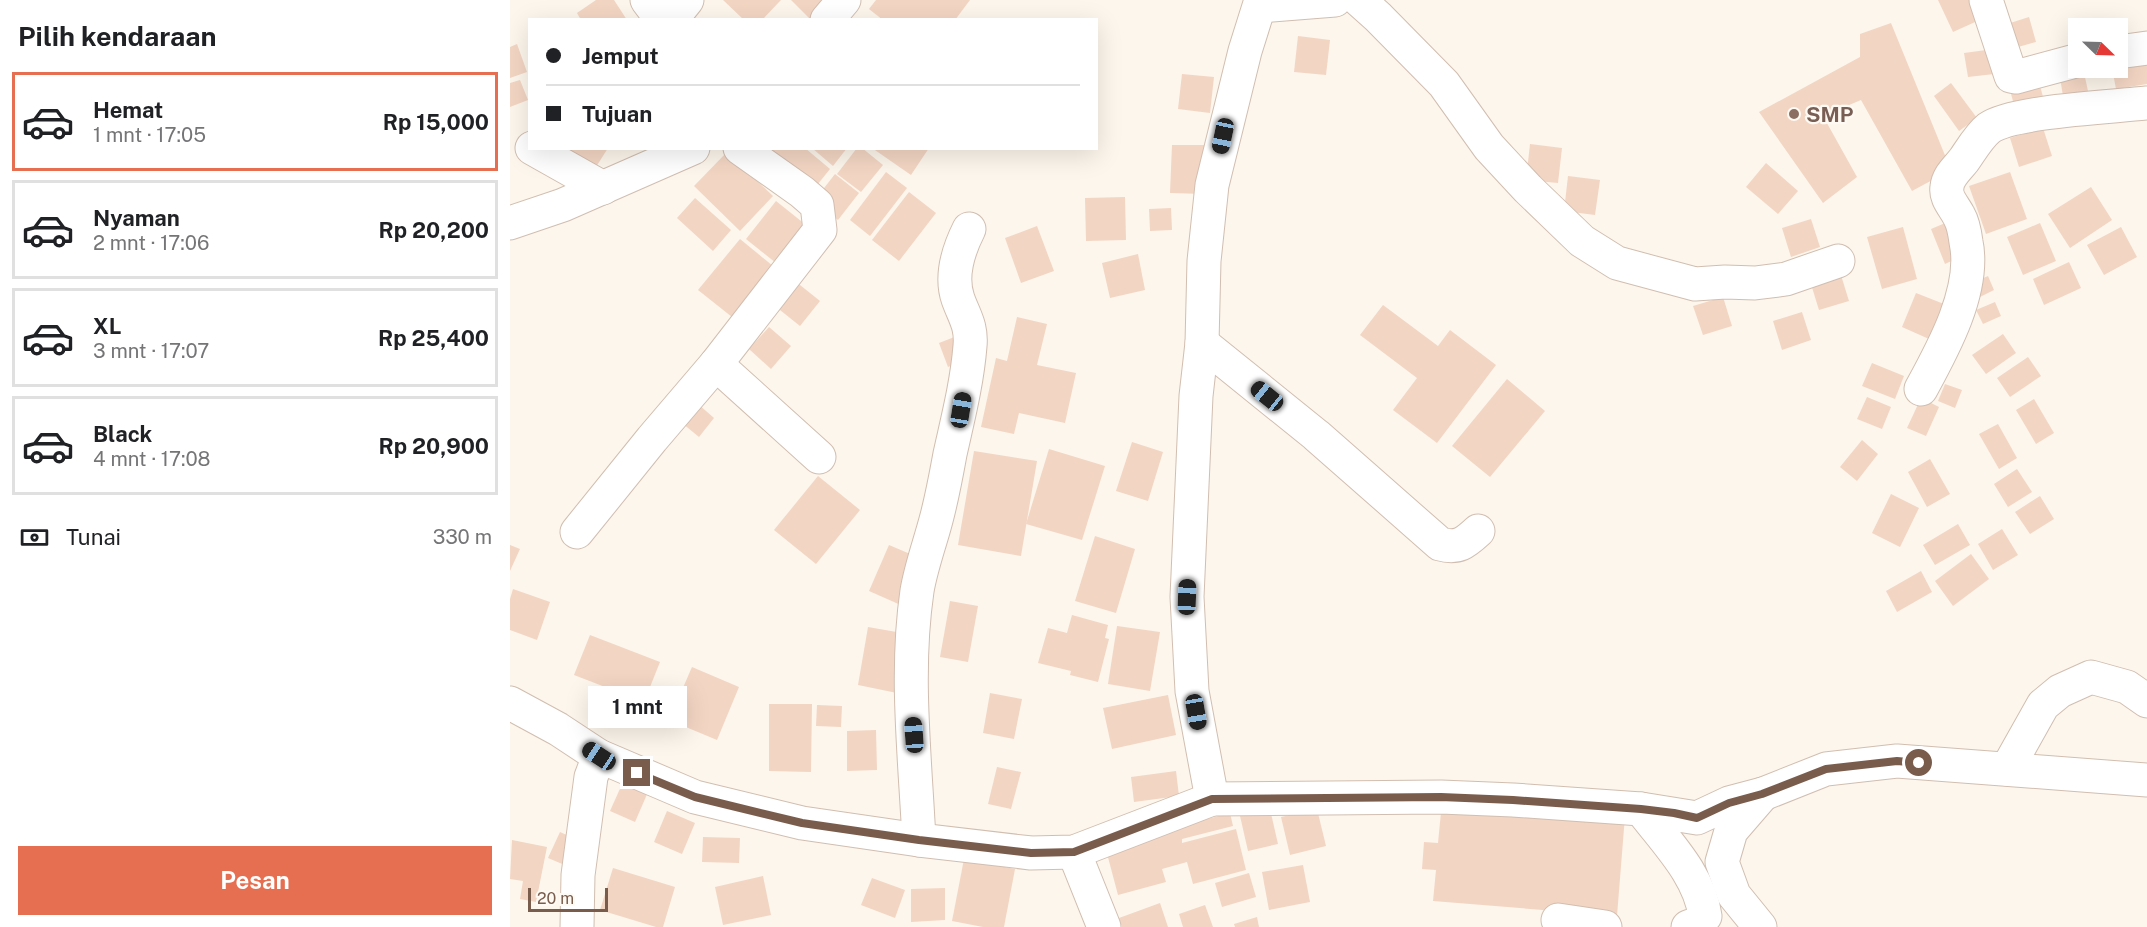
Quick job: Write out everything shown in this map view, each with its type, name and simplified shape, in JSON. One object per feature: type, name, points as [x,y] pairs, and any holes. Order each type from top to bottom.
[{"type":"street","points":[[647,0],[660,18]]},
{"type":"street","points":[[673,18],[687,0]]},
{"type":"street","points":[[829,18],[844,0]]},
{"type":"street","points":[[1212,799],[1192,691],[1187,597],[1195,407],[1202,343],[1204,261],[1212,185],[1245,51],[1261,3],[1335,0]]},
{"type":"street","points":[[1359,0],[1444,84],[1489,147],[1528,189],[1582,241],[1617,263],[1695,284],[1725,282],[1755,284],[1838,261]]},
{"type":"street","points":[[1986,0],[2011,76],[2016,77],[2068,63]]},
{"type":"street","points":[[2128,51],[2147,48]]},
{"type":"street","points":[[1921,389],[1943,349],[1963,295],[1967,245],[1960,218],[1949,199],[1946,188],[1950,176],[1989,128],[2014,117],[2147,104]]},
{"type":"street","points":[[510,136],[528,146]]},
{"type":"street","points":[[535,150],[603,188]]},
{"type":"street","points":[[510,223],[563,205],[688,150]]},
{"type":"street","points":[[577,532],[716,364],[820,230],[817,205],[743,150]]},
{"type":"street","points":[[919,840],[910,677],[912,634],[917,588],[937,518],[961,410],[967,370],[970,343],[969,322],[957,297],[956,274],[960,246],[969,229]]},
{"type":"street","points":[[1202,343],[1316,435],[1440,544],[1450,547],[1465,543],[1478,531]]},
{"type":"street","points":[[716,364],[819,457]]},
{"type":"street","points":[[2007,770],[2043,705],[2060,691],[2091,677],[2127,687],[2147,701]]},
{"type":"street","points":[[510,703],[558,729],[599,756],[695,797],[802,823],[1031,853],[1074,852],[1212,799],[1441,797],[1641,809],[1697,818],[1729,803],[1762,794],[1826,769],[1897,761],[2147,780]]},
{"type":"street","points":[[577,927],[578,875],[589,788],[599,756]]},
{"type":"street","points":[[1760,927],[1734,895],[1722,862],[1731,831],[1762,794]]},
{"type":"street","points":[[1641,809],[1686,868],[1703,900],[1705,916],[1696,924],[1688,927]]},
{"type":"street","points":[[1074,852],[1104,927]]},
{"type":"street","points":[[1558,920],[1605,927]]},
{"type":"building","points":[[596,0],[614,0],[626,18],[580,18],[577,13]]},
{"type":"building","points":[[723,0],[781,0],[764,18],[742,18]]},
{"type":"building","points":[[791,0],[834,0],[813,18],[809,18]]},
{"type":"building","points":[[876,0],[970,0],[956,18],[880,18],[869,9]]},
{"type":"building","points":[[1938,0],[1976,0],[1984,18],[1953,32]]},
{"type":"building","points":[[2029,17],[2036,42],[2011,49],[2004,25]]},
{"type":"building","name":"SMP","points":[[1891,23],[1951,170],[1912,191],[1861,100],[1823,116],[1857,177],[1823,203],[1759,112],[1860,57],[1860,34]]},
{"type":"building","points":[[1298,36],[1330,40],[1326,75],[1294,72]]},
{"type":"building","points":[[517,44],[527,72],[510,78],[510,47]]},
{"type":"building","points":[[2001,48],[2003,73],[1968,77],[1964,53]]},
{"type":"building","points":[[2147,53],[2147,84],[2116,89],[2114,78],[2128,78],[2128,63]]},
{"type":"building","points":[[2068,70],[2068,78],[2085,78],[2088,91],[2063,96],[2059,72]]},
{"type":"building","points":[[1182,74],[1214,77],[1210,113],[1178,109]]},
{"type":"building","points":[[2037,75],[2045,104],[2016,112],[2008,83]]},
{"type":"building","points":[[520,80],[528,100],[510,107],[510,83]]},
{"type":"building","points":[[1951,83],[1977,118],[1959,131],[1934,96]]},
{"type":"building","points":[[2043,128],[2052,156],[2019,167],[2010,138]]},
{"type":"building","points":[[1530,144],[1562,148],[1558,183],[1526,180]]},
{"type":"building","points":[[1172,145],[1205,145],[1204,194],[1170,193]]},
{"type":"building","points":[[570,150],[607,150],[596,167]]},
{"type":"building","points":[[770,150],[807,150],[830,169],[809,195],[764,158]]},
{"type":"building","points":[[814,150],[845,150],[833,166]]},
{"type":"building","points":[[855,150],[864,150],[883,165],[861,192],[837,174]]},
{"type":"building","points":[[875,150],[928,150],[911,175]]},
{"type":"building","points":[[727,152],[773,196],[740,231],[694,186]]},
{"type":"building","points":[[1766,163],[1798,191],[1778,214],[1746,187]]},
{"type":"building","points":[[886,172],[907,188],[870,236],[850,220]]},
{"type":"building","points":[[2010,172],[2027,219],[1986,234],[1969,186]]},
{"type":"building","points":[[835,174],[859,193],[838,220],[814,201]]},
{"type":"building","points":[[1568,176],[1600,180],[1595,215],[1564,211]]},
{"type":"building","points":[[2091,187],[2112,220],[2070,248],[2048,214]]},
{"type":"building","points":[[909,192],[936,213],[899,261],[872,240]]},
{"type":"building","points":[[1125,197],[1126,240],[1086,241],[1085,198]]},
{"type":"building","points":[[695,198],[731,230],[713,251],[677,218]]},
{"type":"building","points":[[776,201],[806,225],[776,263],[746,239]]},
{"type":"building","points":[[1171,208],[1172,230],[1150,231],[1149,209]]},
{"type":"building","points":[[1811,219],[1820,247],[1791,257],[1782,228]]},
{"type":"building","points":[[1950,221],[1964,255],[1945,264],[1931,229]]},
{"type":"building","points":[[2040,223],[2056,261],[2023,275],[2007,237]]},
{"type":"building","points":[[1037,226],[1054,271],[1021,283],[1005,238]]},
{"type":"building","points":[[1903,227],[1917,279],[1882,289],[1867,237]]},
{"type":"building","points":[[2121,227],[2137,257],[2104,275],[2087,245]]},
{"type":"building","points":[[740,239],[773,266],[732,317],[698,290]]},
{"type":"building","points":[[1138,254],[1145,290],[1110,298],[1102,263]]},
{"type":"building","points":[[2069,262],[2081,288],[2044,305],[2033,279]]},
{"type":"building","points":[[1840,272],[1849,301],[1819,310],[1810,281]]},
{"type":"building","points":[[1988,276],[1994,290],[1976,299],[1970,284]]},
{"type":"building","points":[[795,281],[820,301],[800,326],[775,306]]},
{"type":"building","points":[[1916,293],[1944,304],[1929,339],[1902,327]]},
{"type":"building","points":[[1723,297],[1732,326],[1703,335],[1693,306]]},
{"type":"building","points":[[1995,302],[2001,316],[1983,324],[1976,310]]},
{"type":"building","points":[[1383,305],[1438,346],[1450,330],[1496,365],[1437,443],[1393,410],[1417,378],[1360,335]]},
{"type":"building","points":[[1802,312],[1811,340],[1782,350],[1773,321]]},
{"type":"building","points":[[1017,317],[1047,324],[1037,365],[1076,373],[1065,423],[1019,413],[1014,434],[981,427],[996,358],[1007,361]]},
{"type":"building","points":[[769,327],[791,346],[771,369],[749,349]]},
{"type":"building","points":[[2003,334],[2016,353],[1986,374],[1972,355]]},
{"type":"building","points":[[957,336],[966,360],[948,367],[939,343]]},
{"type":"building","points":[[2028,357],[2041,376],[2010,397],[1997,378]]},
{"type":"building","points":[[1872,363],[1904,376],[1895,399],[1862,386]]},
{"type":"building","points":[[1507,379],[1545,411],[1490,477],[1452,446]]},
{"type":"building","points":[[1945,384],[1962,390],[1955,408],[1938,401]]},
{"type":"building","points":[[1867,397],[1891,407],[1882,429],[1857,419]]},
{"type":"building","points":[[1921,398],[1939,407],[1926,436],[1907,428]]},
{"type":"building","points":[[2034,399],[2054,433],[2036,444],[2016,410]]},
{"type":"building","points":[[698,404],[714,418],[699,437],[682,423]]},
{"type":"building","points":[[1998,424],[2017,458],[1999,469],[1979,434]]},
{"type":"building","points":[[1862,440],[1878,454],[1857,481],[1840,467]]},
{"type":"building","points":[[1132,442],[1163,452],[1148,501],[1116,491]]},
{"type":"building","points":[[1049,449],[1105,466],[1082,540],[1026,524]]},
{"type":"building","points":[[974,451],[1037,461],[1021,556],[958,545]]},
{"type":"building","points":[[1930,459],[1950,494],[1927,507],[1908,472]]},
{"type":"building","points":[[2017,469],[2032,492],[2008,507],[1994,484]]},
{"type":"building","points":[[818,476],[860,510],[816,564],[774,530]]},
{"type":"building","points":[[1891,494],[1919,508],[1900,547],[1872,533]]},
{"type":"building","points":[[2040,496],[2054,519],[2030,534],[2015,512]]},
{"type":"building","points":[[1958,524],[1970,545],[1935,565],[1923,545]]},
{"type":"building","points":[[2002,529],[2018,555],[1993,570],[1978,544]]},
{"type":"building","points":[[1095,536],[1135,549],[1116,613],[1075,601]]},
{"type":"building","points":[[510,545],[520,549],[510,571]]},
{"type":"building","points":[[889,545],[922,559],[903,606],[869,591]]},
{"type":"building","points":[[1971,554],[1989,579],[1953,606],[1935,581]]},
{"type":"building","points":[[1921,571],[1932,592],[1897,612],[1886,591]]},
{"type":"building","points":[[513,589],[550,602],[537,640],[510,630],[510,599]]},
{"type":"building","points":[[950,601],[978,606],[968,662],[940,657]]},
{"type":"building","points":[[1072,615],[1108,625],[1105,638],[1109,639],[1098,682],[1070,675],[1071,671],[1038,663],[1048,628],[1067,633]]},
{"type":"building","points":[[1117,626],[1160,632],[1150,691],[1108,684]]},
{"type":"building","points":[[868,627],[908,634],[897,693],[858,685]]},
{"type":"building","points":[[590,635],[660,662],[644,702],[574,675]]},
{"type":"building","points":[[692,667],[739,687],[717,740],[669,720]]},
{"type":"building","points":[[990,693],[1022,699],[1014,739],[983,733]]},
{"type":"building","points":[[1168,695],[1176,735],[1112,749],[1103,708]]},
{"type":"building","points":[[769,704],[812,704],[811,772],[769,771]]},
{"type":"building","points":[[817,705],[842,706],[841,727],[816,726]]},
{"type":"building","points":[[876,730],[877,770],[847,771],[847,731]]},
{"type":"building","points":[[997,767],[1021,772],[1011,809],[988,804]]},
{"type":"building","points":[[1176,771],[1179,796],[1134,802],[1131,777]]},
{"type":"building","points":[[623,782],[648,792],[635,822],[610,811]]},
{"type":"building","points":[[1442,802],[1625,816],[1617,916],[1433,901],[1436,870],[1422,869],[1424,842],[1438,843]]},
{"type":"building","points":[[1270,809],[1278,844],[1248,851],[1240,816]]},
{"type":"building","points":[[1317,809],[1326,846],[1290,855],[1281,817]]},
{"type":"building","points":[[667,811],[695,823],[682,854],[654,842]]},
{"type":"building","points":[[1230,813],[1233,826],[1182,839],[1182,843],[1236,829],[1246,870],[1193,884],[1187,862],[1162,869],[1166,882],[1118,895],[1105,846]]},
{"type":"building","points":[[560,832],[578,840],[567,866],[548,858]]},
{"type":"building","points":[[703,837],[740,838],[739,863],[702,862]]},
{"type":"building","points":[[512,840],[547,847],[536,902],[520,899],[523,881],[510,879]]},
{"type":"building","points":[[964,859],[1015,869],[1004,927],[983,927],[952,921]]},
{"type":"building","points":[[1303,865],[1310,902],[1269,910],[1262,872]]},
{"type":"building","points":[[613,868],[675,887],[663,927],[656,927],[600,910]]},
{"type":"building","points":[[1249,873],[1256,897],[1222,907],[1215,883]]},
{"type":"building","points":[[763,876],[771,915],[723,925],[715,887]]},
{"type":"building","points":[[872,878],[905,890],[895,918],[861,905]]},
{"type":"building","points":[[945,888],[945,920],[911,922],[911,889]]},
{"type":"building","points":[[1160,903],[1168,927],[1122,927],[1119,918]]},
{"type":"building","points":[[1205,905],[1213,927],[1183,927],[1179,914]]},
{"type":"building","points":[[1257,917],[1259,927],[1235,927],[1234,924]]},
{"type":"place","name":"SMP","points":[[1794,114]]},
{"type":"route","points":[[637,773],[695,797],[802,823],[1031,853],[1074,852],[1212,799],[1441,797],[1641,809],[1697,818],[1729,803],[1762,794],[1826,769],[1897,761],[1919,763]]}]
